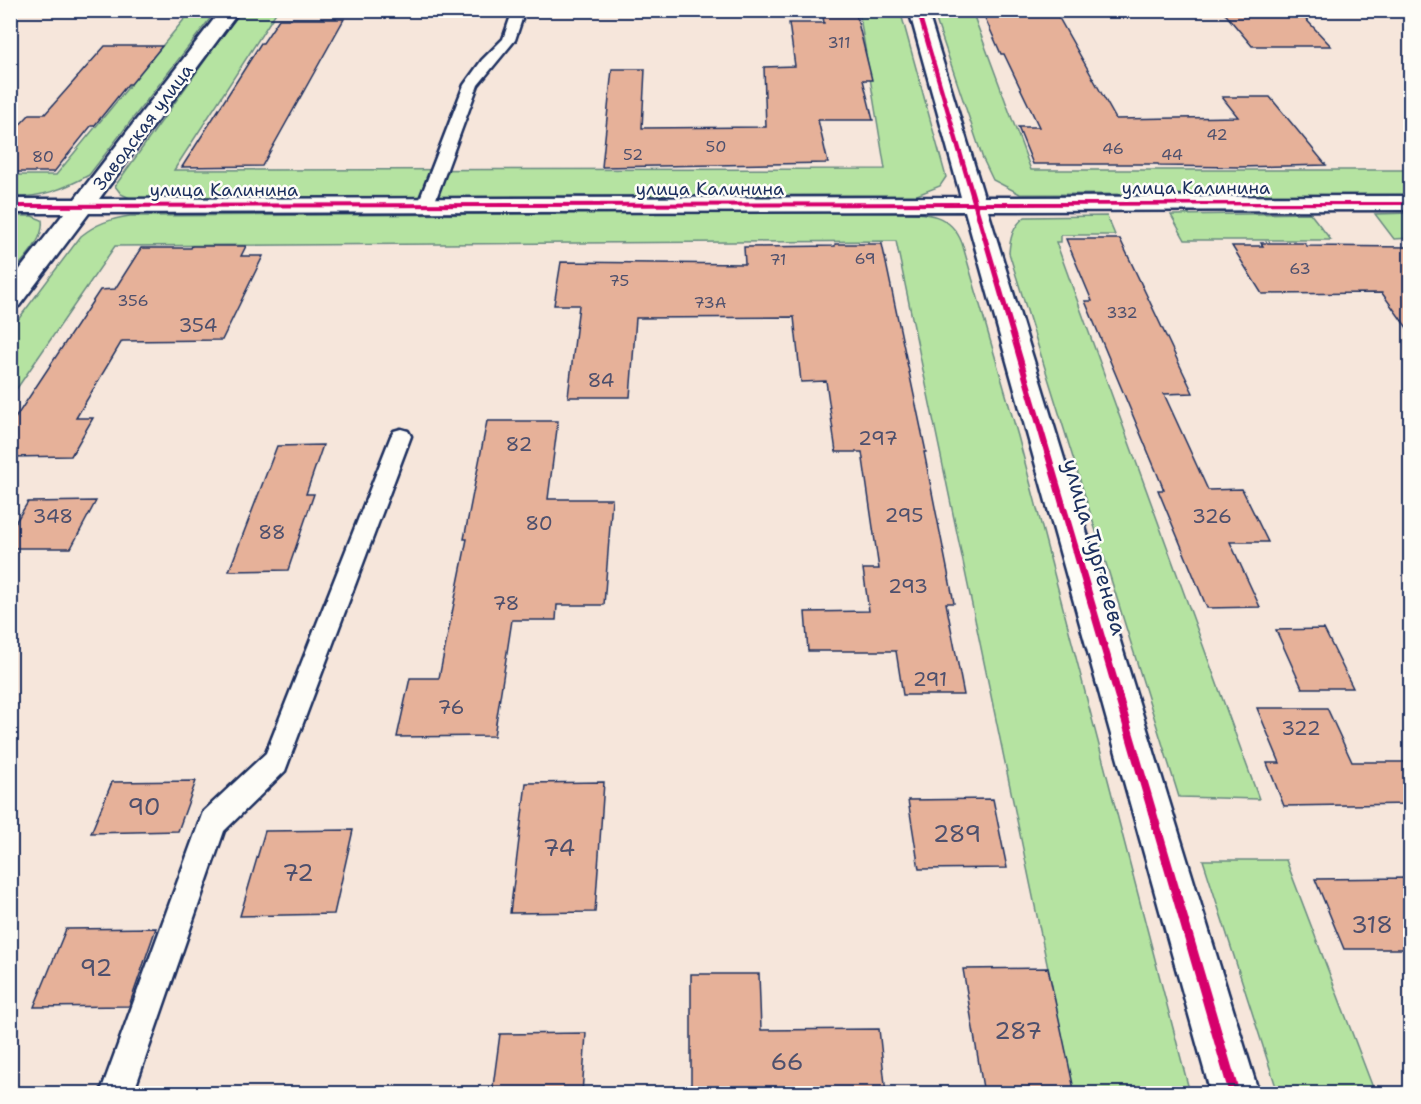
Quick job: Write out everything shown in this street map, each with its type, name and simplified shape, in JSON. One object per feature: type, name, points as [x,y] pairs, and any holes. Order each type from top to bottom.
[{"type":"street","name":"Заводская улица","points":[[10,300],[231,10]]},
{"type":"street","name":"улица Тургенева","points":[[918,10],[1235,1094]]},
{"type":"street","name":"улица Калинина","points":[[10,206],[1410,202]]},
{"type":"lane","points":[[426,204],[471,85],[487,63],[509,40],[519,10]]},
{"type":"lane","points":[[116,1094],[213,822],[276,762],[401,435]]},
{"type":"green space","points":[[241,10],[277,11],[174,170],[885,169],[859,11],[900,10],[946,177],[940,186],[917,195],[130,198],[121,194],[115,186]]},
{"type":"green space","points":[[191,11],[216,11],[89,175],[52,192],[11,197],[11,175],[56,175]]},
{"type":"green space","points":[[933,11],[972,11],[1031,170],[1410,170],[1410,195],[1020,194],[993,180],[983,159]]},
{"type":"green space","points":[[890,212],[923,214],[942,219],[950,224],[962,243],[1018,436],[1190,1093],[1074,1093],[896,241],[115,246],[11,397],[11,329],[81,236],[98,225],[123,217]]},
{"type":"green space","points":[[1310,213],[1331,240],[1185,240],[1171,215]]},
{"type":"green space","points":[[1410,213],[1410,238],[1394,239],[1375,214]]},
{"type":"green space","points":[[11,216],[32,216],[42,220],[42,228],[36,243],[11,275]]},
{"type":"green space","points":[[1107,216],[1115,235],[1061,235],[1061,242],[1056,242],[1259,799],[1179,797],[1009,253],[1013,233],[1025,217]]},
{"type":"green space","points":[[1203,860],[1286,860],[1375,1093],[1278,1093]]},
{"type":"building","points":[[822,10],[855,10],[872,80],[863,80],[873,120],[818,120],[828,163],[602,167],[612,69],[645,69],[642,128],[766,127],[764,67],[795,66],[789,23],[824,23]]},
{"type":"building","points":[[1222,10],[1299,12],[1331,46],[1252,46]]},
{"type":"building","points":[[982,11],[1055,11],[1116,119],[1238,117],[1222,97],[1270,97],[1326,165],[1239,167],[1160,166],[1158,164],[1033,164],[1018,127],[1039,127],[1004,54],[1001,54]]},
{"type":"building","points":[[279,19],[344,19],[262,166],[182,167],[261,43]]},
{"type":"building","points":[[105,46],[162,46],[94,126],[91,126],[54,172],[10,172],[10,135],[30,114],[45,114]]},
{"type":"building","points":[[1066,239],[1120,239],[1193,393],[1164,394],[1208,490],[1242,489],[1268,542],[1230,542],[1260,607],[1207,608],[1158,490],[1164,490],[1085,301],[1092,301]]},
{"type":"building","points":[[1261,243],[1410,247],[1410,332],[1382,293],[1262,294],[1232,246],[1263,246]]},
{"type":"building","points":[[835,244],[882,244],[926,452],[924,452],[954,603],[946,603],[964,695],[903,695],[896,651],[808,651],[805,612],[869,611],[863,569],[879,569],[862,452],[836,452],[826,381],[801,382],[794,317],[636,318],[630,397],[568,397],[579,305],[554,305],[561,262],[745,264],[744,247],[835,246]]},
{"type":"building","points":[[192,246],[246,246],[241,256],[263,256],[222,340],[122,341],[76,418],[93,418],[71,456],[10,457],[10,426],[100,290],[115,289],[141,248],[191,248]]},
{"type":"building","points":[[487,421],[558,421],[548,499],[612,499],[604,605],[557,605],[556,620],[512,620],[494,736],[397,737],[410,678],[439,678],[467,539],[464,539]]},
{"type":"building","points":[[323,445],[306,494],[314,494],[288,570],[229,571],[277,446]]},
{"type":"building","points":[[96,501],[71,548],[10,548],[10,531],[28,502]]},
{"type":"building","points":[[1324,629],[1353,688],[1302,688],[1276,630]]},
{"type":"building","points":[[1257,708],[1327,708],[1352,762],[1410,762],[1410,804],[1284,806],[1267,763],[1280,763]]},
{"type":"building","points":[[196,781],[178,831],[91,833],[112,782]]},
{"type":"building","points":[[604,782],[595,912],[510,913],[526,783]]},
{"type":"building","points":[[993,799],[1007,868],[919,869],[908,800]]},
{"type":"building","points":[[353,830],[334,914],[240,916],[265,831]]},
{"type":"building","points":[[1410,878],[1410,949],[1344,949],[1315,879]]},
{"type":"building","points":[[156,928],[129,1006],[34,1007],[66,929]]},
{"type":"building","points":[[1048,968],[1075,1094],[984,1094],[963,969]]},
{"type":"building","points":[[691,974],[759,974],[761,1030],[879,1029],[886,1094],[691,1094]]},
{"type":"building","points":[[586,1033],[582,1094],[492,1094],[500,1034]]},
{"type":"cycle path","points":[[918,10],[1235,1094]]},
{"type":"cycle path","points":[[10,206],[1410,203]]}]
